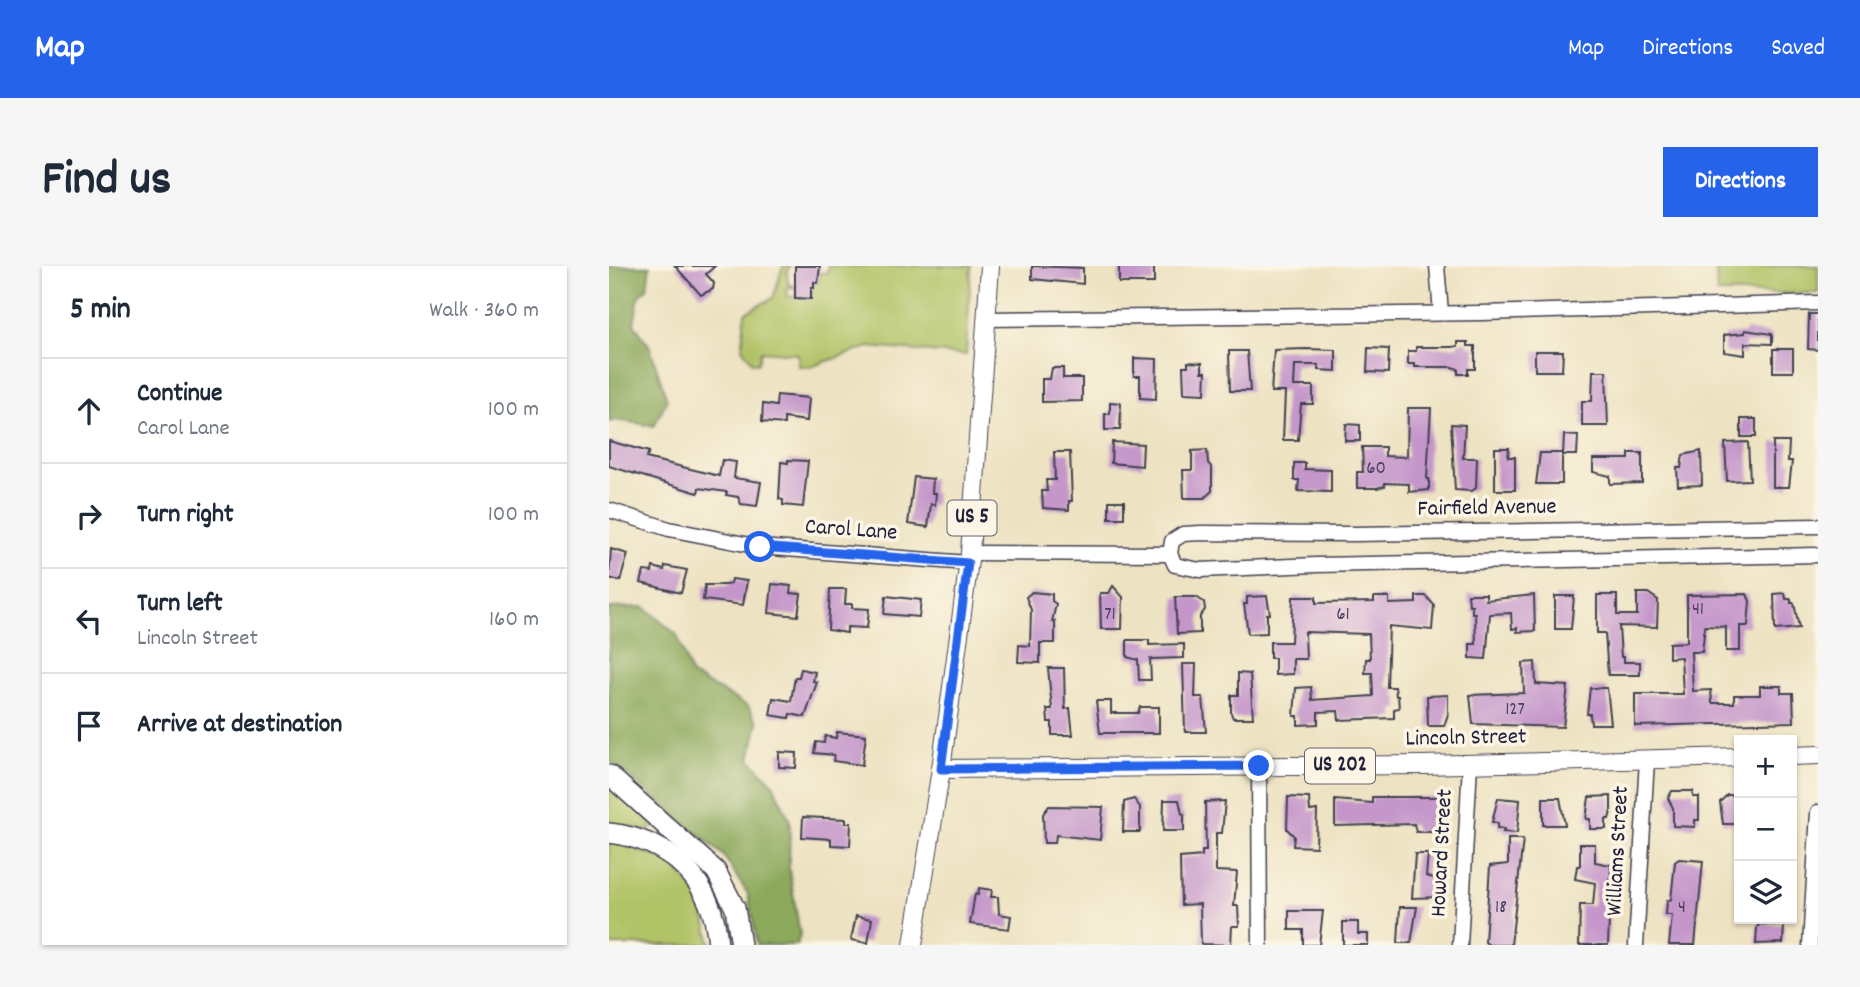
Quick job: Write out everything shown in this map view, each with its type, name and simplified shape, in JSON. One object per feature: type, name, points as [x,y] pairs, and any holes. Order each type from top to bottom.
[{"type":"highway","points":[[609,775],[716,872],[735,908],[741,945]]},
{"type":"highway","points":[[609,833],[659,846],[697,878],[717,923],[718,945]]},
{"type":"main road","name":"US 5","points":[[913,945],[941,769],[969,558],[990,266]]},
{"type":"main road","points":[[1797,756],[1818,755]]},
{"type":"main road","name":"Lincoln Street","points":[[941,769],[1471,764],[1734,757]]},
{"type":"street","points":[[1437,266],[1441,313]]},
{"type":"street","points":[[987,318],[1441,313],[1818,303]]},
{"type":"street","name":"Carol Lane","points":[[609,510],[669,529],[760,547],[969,558]]},
{"type":"street","name":"Fairfield Avenue","points":[[1170,554],[1172,541],[1183,534],[1201,533],[1355,534],[1818,526]]},
{"type":"street","points":[[969,558],[1170,554],[1175,565],[1200,570],[1329,564],[1818,555]]},
{"type":"street","name":"Williams Street","points":[[1636,945],[1647,760]]},
{"type":"street","name":"Howard Street","points":[[1460,945],[1471,764]]},
{"type":"street","points":[[1259,766],[1260,945]]},
{"type":"street","points":[[1810,945],[1818,812]]},
{"type":"green space","points":[[609,266],[650,266],[647,288],[639,295],[634,324],[650,347],[667,400],[654,426],[616,420],[609,422]]},
{"type":"green space","points":[[783,266],[790,266],[787,272],[788,284],[796,287],[788,288],[787,296],[810,299],[814,282],[818,282],[819,273],[827,273],[828,266],[971,266],[966,355],[868,347],[810,367],[799,366],[798,354],[761,351],[758,363],[752,362],[742,348],[745,313],[773,298]]},
{"type":"green space","points":[[1716,266],[1818,266],[1818,293],[1717,293]]},
{"type":"green space","points":[[644,607],[677,635],[691,675],[748,706],[758,722],[750,759],[773,784],[790,821],[789,869],[800,934],[797,945],[757,945],[748,894],[723,855],[609,760],[609,608]]},
{"type":"green space","points":[[609,786],[650,821],[652,827],[648,831],[609,823]]},
{"type":"green space","points":[[609,839],[671,862],[700,896],[711,945],[609,945]]},
{"type":"building","points":[[675,266],[715,266],[706,274],[714,283],[713,289],[701,295]]},
{"type":"building","points":[[795,266],[820,266],[818,283],[814,282],[814,288],[811,288],[811,299],[795,298]]},
{"type":"building","points":[[1032,266],[1083,268],[1083,284],[1032,279]]},
{"type":"building","points":[[1119,266],[1154,267],[1154,283],[1119,283]]},
{"type":"building","points":[[1809,314],[1818,314],[1818,350],[1808,349]]},
{"type":"building","points":[[1745,330],[1772,334],[1772,344],[1745,343],[1745,355],[1724,352],[1724,335],[1745,333]]},
{"type":"building","points":[[1458,342],[1468,342],[1468,346],[1475,346],[1475,369],[1468,369],[1468,374],[1458,374],[1458,369],[1452,367],[1415,367],[1415,364],[1408,364],[1408,351],[1416,351],[1416,347],[1452,347],[1458,346]]},
{"type":"building","points":[[1368,348],[1389,349],[1388,373],[1367,372]]},
{"type":"building","points":[[1773,349],[1793,349],[1793,372],[1773,372]]},
{"type":"building","points":[[1274,350],[1336,350],[1336,371],[1319,370],[1319,365],[1295,365],[1294,386],[1313,386],[1313,404],[1301,404],[1298,440],[1283,440],[1285,392],[1271,392]]},
{"type":"building","points":[[1229,351],[1247,351],[1250,391],[1230,391]]},
{"type":"building","points":[[1535,351],[1563,351],[1562,371],[1535,371]]},
{"type":"building","points":[[1134,358],[1157,359],[1156,399],[1140,398],[1140,376],[1134,376]]},
{"type":"building","points":[[1188,362],[1202,363],[1202,372],[1206,372],[1205,394],[1184,393],[1183,366],[1188,366]]},
{"type":"building","points":[[1052,368],[1063,368],[1063,378],[1082,378],[1082,401],[1042,402],[1042,379],[1050,379]]},
{"type":"building","points":[[1593,371],[1606,371],[1608,426],[1582,426],[1582,401],[1592,401]]},
{"type":"building","points":[[777,395],[809,398],[807,421],[784,418],[784,424],[762,422],[763,404],[776,406]]},
{"type":"building","points":[[1110,402],[1121,403],[1120,430],[1105,430],[1105,414],[1110,414]]},
{"type":"building","points":[[1408,408],[1431,408],[1427,479],[1429,490],[1409,492],[1409,484],[1385,483],[1385,486],[1377,488],[1357,488],[1357,472],[1363,472],[1362,447],[1385,447],[1385,456],[1407,457]]},
{"type":"building","points":[[1741,419],[1756,419],[1756,437],[1741,437]]},
{"type":"building","points":[[1346,424],[1360,425],[1360,441],[1345,441]]},
{"type":"building","points":[[1451,424],[1465,425],[1463,458],[1477,458],[1476,488],[1472,491],[1455,490]]},
{"type":"building","points":[[1564,435],[1578,436],[1577,455],[1563,455]]},
{"type":"building","points":[[609,441],[649,452],[646,458],[719,476],[722,460],[736,462],[734,478],[761,482],[757,506],[741,504],[738,497],[726,495],[727,492],[699,488],[698,493],[609,466]]},
{"type":"building","points":[[1112,442],[1143,444],[1142,466],[1111,463]]},
{"type":"building","points":[[1748,442],[1750,480],[1727,481],[1725,443]]},
{"type":"building","points":[[1773,442],[1789,442],[1788,461],[1792,461],[1789,487],[1773,487]]},
{"type":"building","points":[[1495,448],[1509,448],[1508,457],[1515,457],[1515,490],[1495,490]]},
{"type":"building","points":[[1207,450],[1208,463],[1212,468],[1212,491],[1204,498],[1184,498],[1183,470],[1192,470],[1192,451]]},
{"type":"building","points":[[1701,451],[1702,485],[1678,486],[1677,468],[1681,468],[1683,455]]},
{"type":"building","points":[[1054,452],[1070,452],[1072,501],[1069,501],[1069,510],[1043,508],[1042,491],[1047,491],[1046,480],[1055,480]]},
{"type":"building","points":[[1540,453],[1562,453],[1562,484],[1536,484]]},
{"type":"building","points":[[1629,453],[1642,453],[1642,483],[1610,484],[1610,476],[1593,472],[1593,459],[1629,459]]},
{"type":"building","points":[[788,460],[808,461],[803,507],[783,505],[783,500],[779,499],[781,462],[788,463]]},
{"type":"building","points":[[1294,463],[1305,463],[1305,469],[1331,470],[1331,492],[1298,491],[1299,480],[1294,480]]},
{"type":"building","points":[[914,477],[933,479],[935,505],[931,504],[928,527],[908,524]]},
{"type":"building","points":[[1109,501],[1124,501],[1124,518],[1109,518]]},
{"type":"building","points":[[611,549],[628,554],[620,581],[609,578]]},
{"type":"building","points":[[665,566],[687,570],[681,593],[641,583],[644,571],[652,572],[653,567],[664,570]]},
{"type":"building","points":[[732,579],[747,581],[743,605],[703,600],[705,585],[726,585],[731,583]]},
{"type":"building","points":[[772,584],[791,586],[790,593],[801,594],[798,616],[769,613]]},
{"type":"building","points":[[1113,586],[1123,597],[1122,629],[1101,629],[1100,593],[1109,593]]},
{"type":"building","points":[[830,589],[846,589],[845,604],[852,604],[852,608],[869,609],[867,628],[847,627],[847,633],[828,630]]},
{"type":"building","points":[[1032,592],[1052,594],[1052,601],[1056,604],[1052,622],[1055,621],[1055,643],[1040,643],[1040,663],[1018,662],[1019,645],[1030,646],[1031,610],[1026,597]]},
{"type":"building","points":[[1637,593],[1648,593],[1658,600],[1657,627],[1619,626],[1621,657],[1624,657],[1624,662],[1640,662],[1640,675],[1608,675],[1605,633],[1597,633],[1597,595],[1617,595],[1617,615],[1637,615]]},
{"type":"building","points":[[1785,593],[1786,599],[1791,599],[1791,603],[1794,603],[1799,628],[1775,630],[1774,594]]},
{"type":"building","points":[[1468,594],[1486,594],[1486,600],[1534,595],[1535,631],[1517,632],[1517,628],[1512,629],[1511,613],[1490,614],[1486,659],[1470,658],[1470,644],[1476,644],[1475,613],[1472,613],[1472,605],[1469,605]]},
{"type":"building","points":[[1747,594],[1750,601],[1748,626],[1740,626],[1740,651],[1726,651],[1726,627],[1705,626],[1702,652],[1691,652],[1693,691],[1711,690],[1712,703],[1734,703],[1734,695],[1760,695],[1760,686],[1781,686],[1781,693],[1793,693],[1794,722],[1635,726],[1635,694],[1683,694],[1681,657],[1669,658],[1669,643],[1687,642],[1687,595]]},
{"type":"building","points":[[886,596],[921,600],[919,617],[884,614]]},
{"type":"building","points":[[1267,596],[1270,614],[1267,614],[1267,633],[1248,634],[1244,604],[1247,604],[1247,597]]},
{"type":"building","points":[[1416,596],[1426,596],[1434,605],[1432,630],[1389,626],[1387,687],[1395,687],[1399,708],[1394,709],[1394,718],[1339,720],[1338,711],[1318,712],[1318,724],[1298,725],[1298,716],[1294,716],[1296,688],[1311,687],[1312,700],[1373,696],[1372,673],[1365,673],[1366,659],[1370,659],[1369,634],[1305,632],[1306,659],[1293,659],[1293,674],[1275,675],[1275,658],[1270,658],[1270,642],[1291,642],[1293,597],[1316,597],[1316,603],[1374,602],[1374,597],[1389,597],[1389,604],[1416,603]]},
{"type":"building","points":[[1555,596],[1574,596],[1571,629],[1555,629]]},
{"type":"building","points":[[1175,597],[1196,597],[1204,602],[1205,610],[1200,616],[1200,633],[1177,634]]},
{"type":"building","points":[[1127,640],[1149,640],[1149,645],[1184,644],[1184,658],[1150,659],[1151,680],[1139,680],[1138,660],[1127,657]]},
{"type":"building","points":[[1535,662],[1536,684],[1568,686],[1563,727],[1473,724],[1470,695],[1524,693],[1523,663]]},
{"type":"building","points":[[1183,664],[1196,664],[1195,697],[1203,697],[1206,732],[1185,732]]},
{"type":"building","points":[[1048,668],[1064,668],[1065,709],[1070,708],[1073,735],[1052,735],[1052,722],[1048,722],[1047,709],[1052,709]]},
{"type":"building","points":[[801,669],[815,672],[813,681],[817,682],[805,717],[790,714],[789,718],[770,715],[773,698],[791,701],[795,677],[799,677]]},
{"type":"building","points":[[1238,673],[1250,674],[1253,718],[1233,718],[1231,713],[1231,695],[1238,695]]},
{"type":"building","points":[[1590,688],[1607,688],[1611,724],[1591,724],[1590,714],[1587,714]]},
{"type":"building","points":[[1448,695],[1448,714],[1444,726],[1428,726],[1427,696]]},
{"type":"building","points":[[1096,701],[1111,701],[1111,713],[1138,713],[1140,707],[1159,707],[1159,733],[1100,733]]},
{"type":"building","points":[[837,732],[866,735],[862,765],[833,761],[834,755],[814,753],[816,742],[824,743],[825,736],[836,738]]},
{"type":"building","points":[[779,752],[797,753],[796,768],[779,767]]},
{"type":"building","points":[[1672,791],[1693,791],[1693,797],[1699,797],[1699,820],[1695,820],[1695,827],[1673,826],[1673,808],[1668,798]]},
{"type":"building","points":[[1727,795],[1734,795],[1734,824],[1723,824],[1720,802]]},
{"type":"building","points":[[1611,796],[1611,812],[1609,819],[1606,819],[1606,829],[1590,829],[1590,819],[1586,819],[1589,797]]},
{"type":"building","points":[[1288,797],[1309,798],[1310,811],[1317,810],[1316,847],[1293,846],[1294,836],[1287,829]]},
{"type":"building","points":[[1372,797],[1438,797],[1442,810],[1439,811],[1437,828],[1432,828],[1432,832],[1416,832],[1414,824],[1335,826],[1335,800],[1372,803]]},
{"type":"building","points":[[1498,798],[1520,800],[1517,833],[1503,832],[1504,829],[1497,828],[1498,823],[1492,822]]},
{"type":"building","points":[[1543,798],[1560,798],[1565,825],[1543,825]]},
{"type":"building","points":[[1134,799],[1140,807],[1140,832],[1123,832],[1124,802]]},
{"type":"building","points":[[1164,800],[1179,800],[1184,814],[1184,831],[1163,831]]},
{"type":"building","points":[[1225,801],[1222,833],[1216,833],[1216,871],[1237,872],[1234,906],[1238,906],[1239,926],[1232,926],[1231,945],[1201,944],[1200,904],[1181,905],[1180,858],[1202,856],[1202,851],[1206,851],[1205,802]]},
{"type":"building","points":[[1049,806],[1103,807],[1100,840],[1056,835],[1055,843],[1044,843],[1043,814]]},
{"type":"building","points":[[803,817],[846,819],[846,823],[851,823],[850,846],[831,845],[831,839],[802,837]]},
{"type":"building","points":[[1508,839],[1523,839],[1511,945],[1489,945],[1485,942],[1490,866],[1508,864]]},
{"type":"building","points":[[1580,844],[1595,844],[1595,862],[1611,865],[1608,945],[1579,945],[1580,905],[1593,905],[1595,883],[1575,879],[1577,866],[1580,866]]},
{"type":"building","points":[[1415,854],[1428,854],[1426,876],[1441,880],[1441,897],[1412,898]]},
{"type":"building","points":[[1679,859],[1703,861],[1695,945],[1669,945],[1672,915],[1666,915],[1667,900],[1671,900],[1675,862]]},
{"type":"building","points":[[979,888],[992,890],[991,897],[998,897],[999,914],[1011,916],[1009,929],[970,924],[975,894],[978,895]]},
{"type":"building","points":[[1400,907],[1417,907],[1411,943],[1398,943]]},
{"type":"building","points":[[1289,911],[1323,911],[1319,945],[1303,945],[1303,930],[1289,930]]},
{"type":"building","points":[[856,916],[872,919],[868,943],[851,940]]},
{"type":"building","points":[[1343,922],[1358,922],[1358,934],[1368,934],[1368,945],[1343,945]]},
{"type":"building","points":[[1760,924],[1784,925],[1783,943],[1756,944],[1757,927]]},
{"type":"route","points":[[760,547],[968,563],[941,769],[1259,766]]}]
